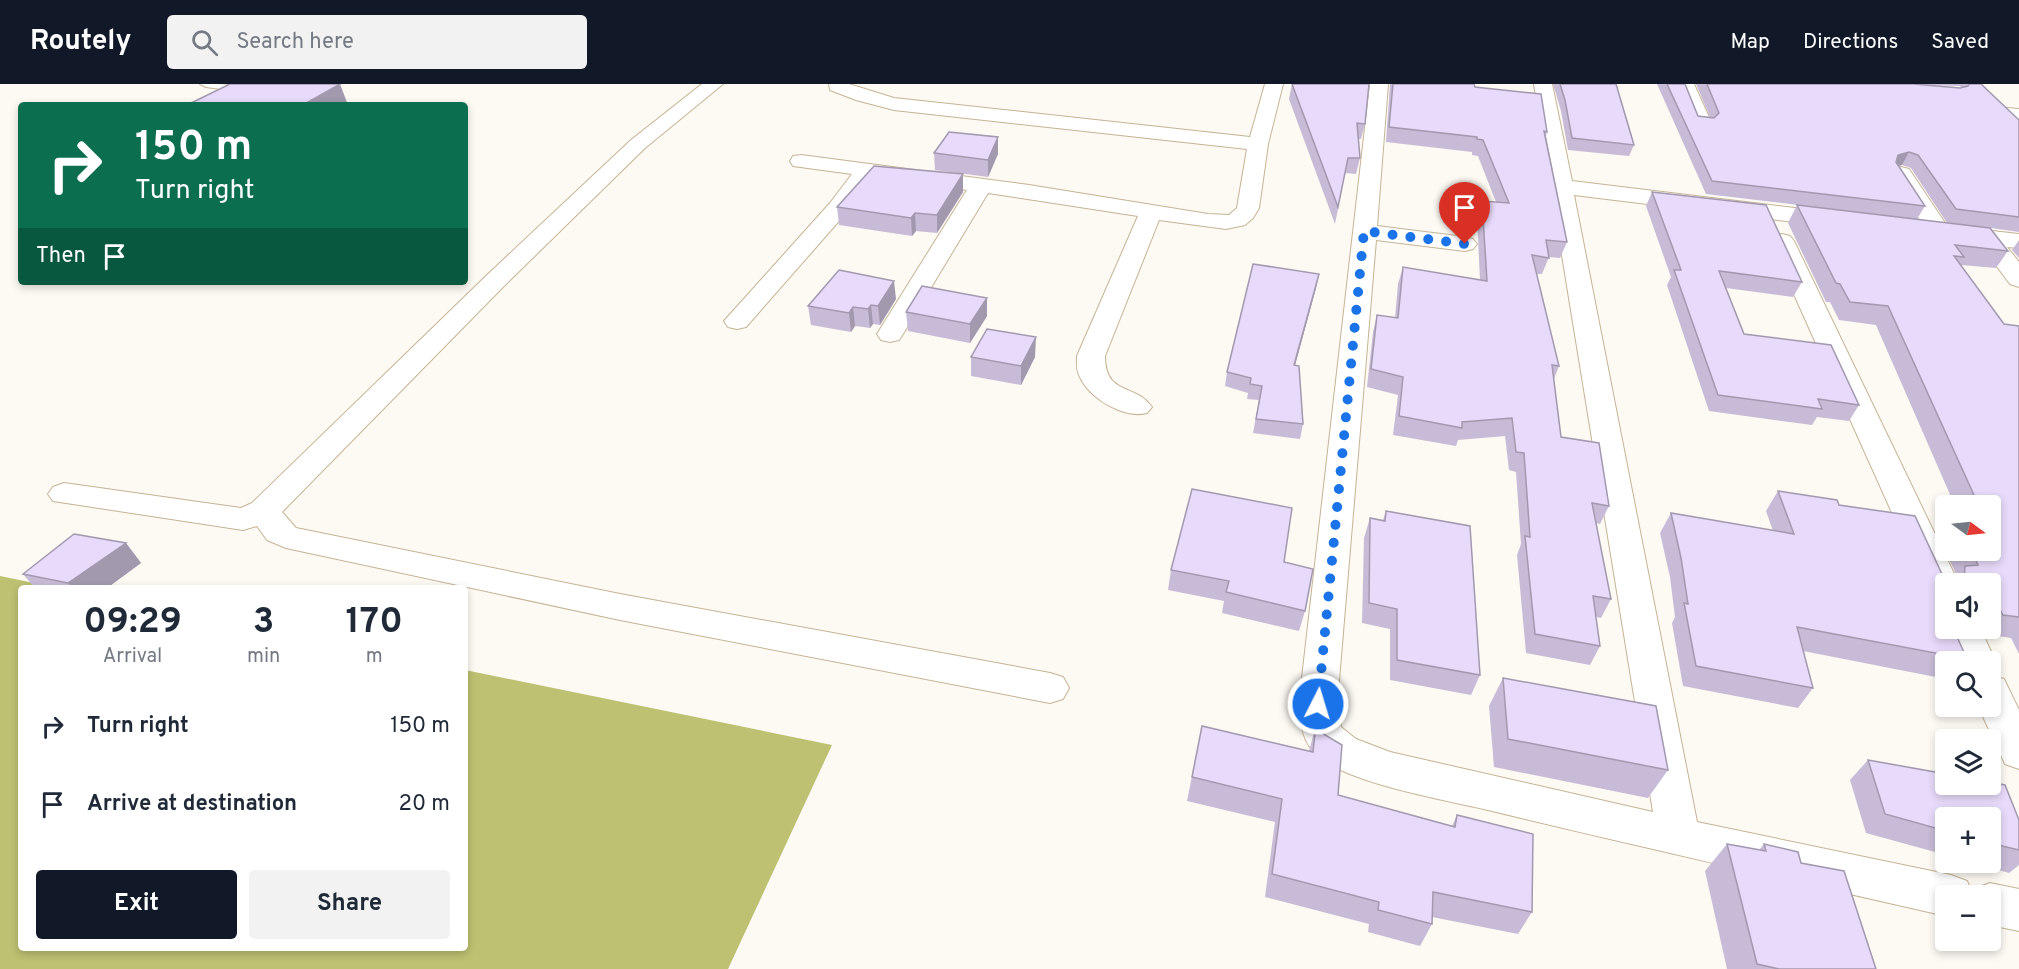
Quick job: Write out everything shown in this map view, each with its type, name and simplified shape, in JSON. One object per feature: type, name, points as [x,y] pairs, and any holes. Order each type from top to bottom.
[{"type":"street","points":[[64,494],[243,519],[263,511],[302,476],[495,281],[638,144],[714,84]]},
{"type":"street","points":[[801,161],[1230,222],[1244,216],[1248,207],[1258,144],[1274,84]]},
{"type":"street","points":[[1379,84],[1318,704],[1323,734],[1342,750],[1390,769],[1679,837],[1935,893]]},
{"type":"street","points":[[1543,84],[1564,187],[1679,837]]},
{"type":"street","points":[[1685,84],[1702,124]]},
{"type":"street","points":[[837,86],[877,101],[903,105],[1258,144]]},
{"type":"street","points":[[737,321],[838,208],[866,170]]},
{"type":"street","points":[[1901,174],[1940,232]]},
{"type":"street","points":[[890,334],[981,186]]},
{"type":"street","points":[[1564,187],[1860,223]]},
{"type":"street","points":[[1137,407],[1097,384],[1090,367],[1091,356],[1151,212]]},
{"type":"street","points":[[1769,212],[1937,573]]},
{"type":"street","points":[[1905,228],[2019,241]]},
{"type":"street","points":[[1364,231],[1465,244]]},
{"type":"street","points":[[1988,238],[2019,279]]},
{"type":"street","points":[[263,511],[279,532],[286,537],[620,607],[1050,688]]},
{"type":"street","points":[[2001,714],[2019,752]]},
{"type":"street","points":[[2001,906],[2019,910]]},
{"type":"lane","points":[[206,84],[262,91]]},
{"type":"green space","points":[[0,576],[44,585],[18,585],[18,951],[468,951],[468,671],[832,745],[728,969],[0,969]]},
{"type":"building","points":[[230,84],[340,84],[308,102],[193,102]]},
{"type":"building","points":[[1292,84],[1369,84],[1365,124],[1357,123],[1360,158],[1348,158],[1338,207]]},
{"type":"building","points":[[1393,84],[1474,84],[1475,87],[1541,94],[1547,132],[1544,131],[1567,242],[1546,240],[1549,258],[1532,255],[1559,366],[1552,365],[1561,437],[1599,443],[1609,506],[1592,503],[1611,599],[1593,596],[1600,646],[1535,634],[1525,536],[1530,537],[1524,453],[1516,452],[1512,418],[1462,422],[1462,428],[1399,416],[1403,377],[1371,369],[1377,315],[1398,318],[1403,267],[1487,281],[1482,201],[1509,203],[1483,140],[1477,137],[1389,127]]},
{"type":"building","points":[[1560,84],[1616,84],[1634,145],[1572,138]]},
{"type":"building","points":[[1667,84],[1685,84],[1698,116],[1714,118],[1719,113],[1707,84],[1913,84],[1960,88],[1969,84],[1981,84],[2019,120],[2019,217],[1956,209],[1918,155],[1909,152],[1898,155],[1896,162],[1925,206],[1712,181]]},
{"type":"building","points":[[949,132],[998,137],[988,160],[934,153]]},
{"type":"building","points":[[874,166],[963,174],[937,215],[915,213],[911,218],[837,207]]},
{"type":"building","points":[[1652,192],[1766,205],[1802,282],[1719,271],[1744,334],[1831,345],[1859,405],[1818,399],[1822,409],[1718,395],[1674,270],[1681,270]]},
{"type":"building","points":[[1797,205],[1990,228],[2008,251],[1955,245],[1964,257],[1954,256],[2004,324],[2019,326],[2019,617],[2003,615],[2001,611],[2001,573],[1965,573],[1965,566],[1978,565],[1976,561],[2001,561],[2001,495],[1974,495],[1888,306],[1850,302],[1840,284],[1836,283]]},
{"type":"building","points":[[1253,264],[1319,274],[1294,365],[1299,366],[1303,424],[1256,419],[1262,386],[1250,384],[1251,378],[1227,372]]},
{"type":"building","points":[[839,270],[894,281],[878,306],[871,305],[868,309],[853,307],[849,313],[808,306]]},
{"type":"building","points":[[922,286],[987,298],[970,324],[906,312]]},
{"type":"building","points":[[987,329],[1036,337],[1021,366],[971,357]]},
{"type":"building","points":[[1192,489],[1292,508],[1284,562],[1313,569],[1305,611],[1226,592],[1229,581],[1171,570]]},
{"type":"building","points":[[1778,491],[1837,500],[1839,505],[1915,516],[1942,573],[1935,573],[1935,639],[1958,639],[1963,651],[1935,651],[1935,653],[1797,627],[1813,688],[1696,666],[1684,603],[1688,604],[1681,558],[1671,513],[1794,534]]},
{"type":"building","points":[[1386,511],[1470,526],[1480,675],[1397,660],[1397,609],[1369,603],[1370,518],[1385,521]]},
{"type":"building","points":[[74,534],[126,543],[68,583],[23,574]]},
{"type":"building","points":[[1503,678],[1656,706],[1668,770],[1508,739]]},
{"type":"building","points":[[1316,725],[1325,735],[1342,745],[1338,795],[1455,827],[1457,815],[1533,834],[1532,912],[1433,892],[1432,924],[1378,910],[1379,902],[1272,874],[1282,799],[1192,777],[1202,726],[1313,752]]},
{"type":"building","points":[[1868,760],[1935,772],[1935,795],[2001,795],[2001,784],[2005,785],[2019,820],[2019,850],[2001,846],[2001,807],[1935,807],[1935,828],[1885,814]]},
{"type":"building","points":[[1727,844],[1766,851],[1764,844],[1798,852],[1801,863],[1844,871],[1876,969],[1779,969],[1757,964]]},
{"type":"route","points":[[1318,704],[1364,231],[1465,244]]}]
